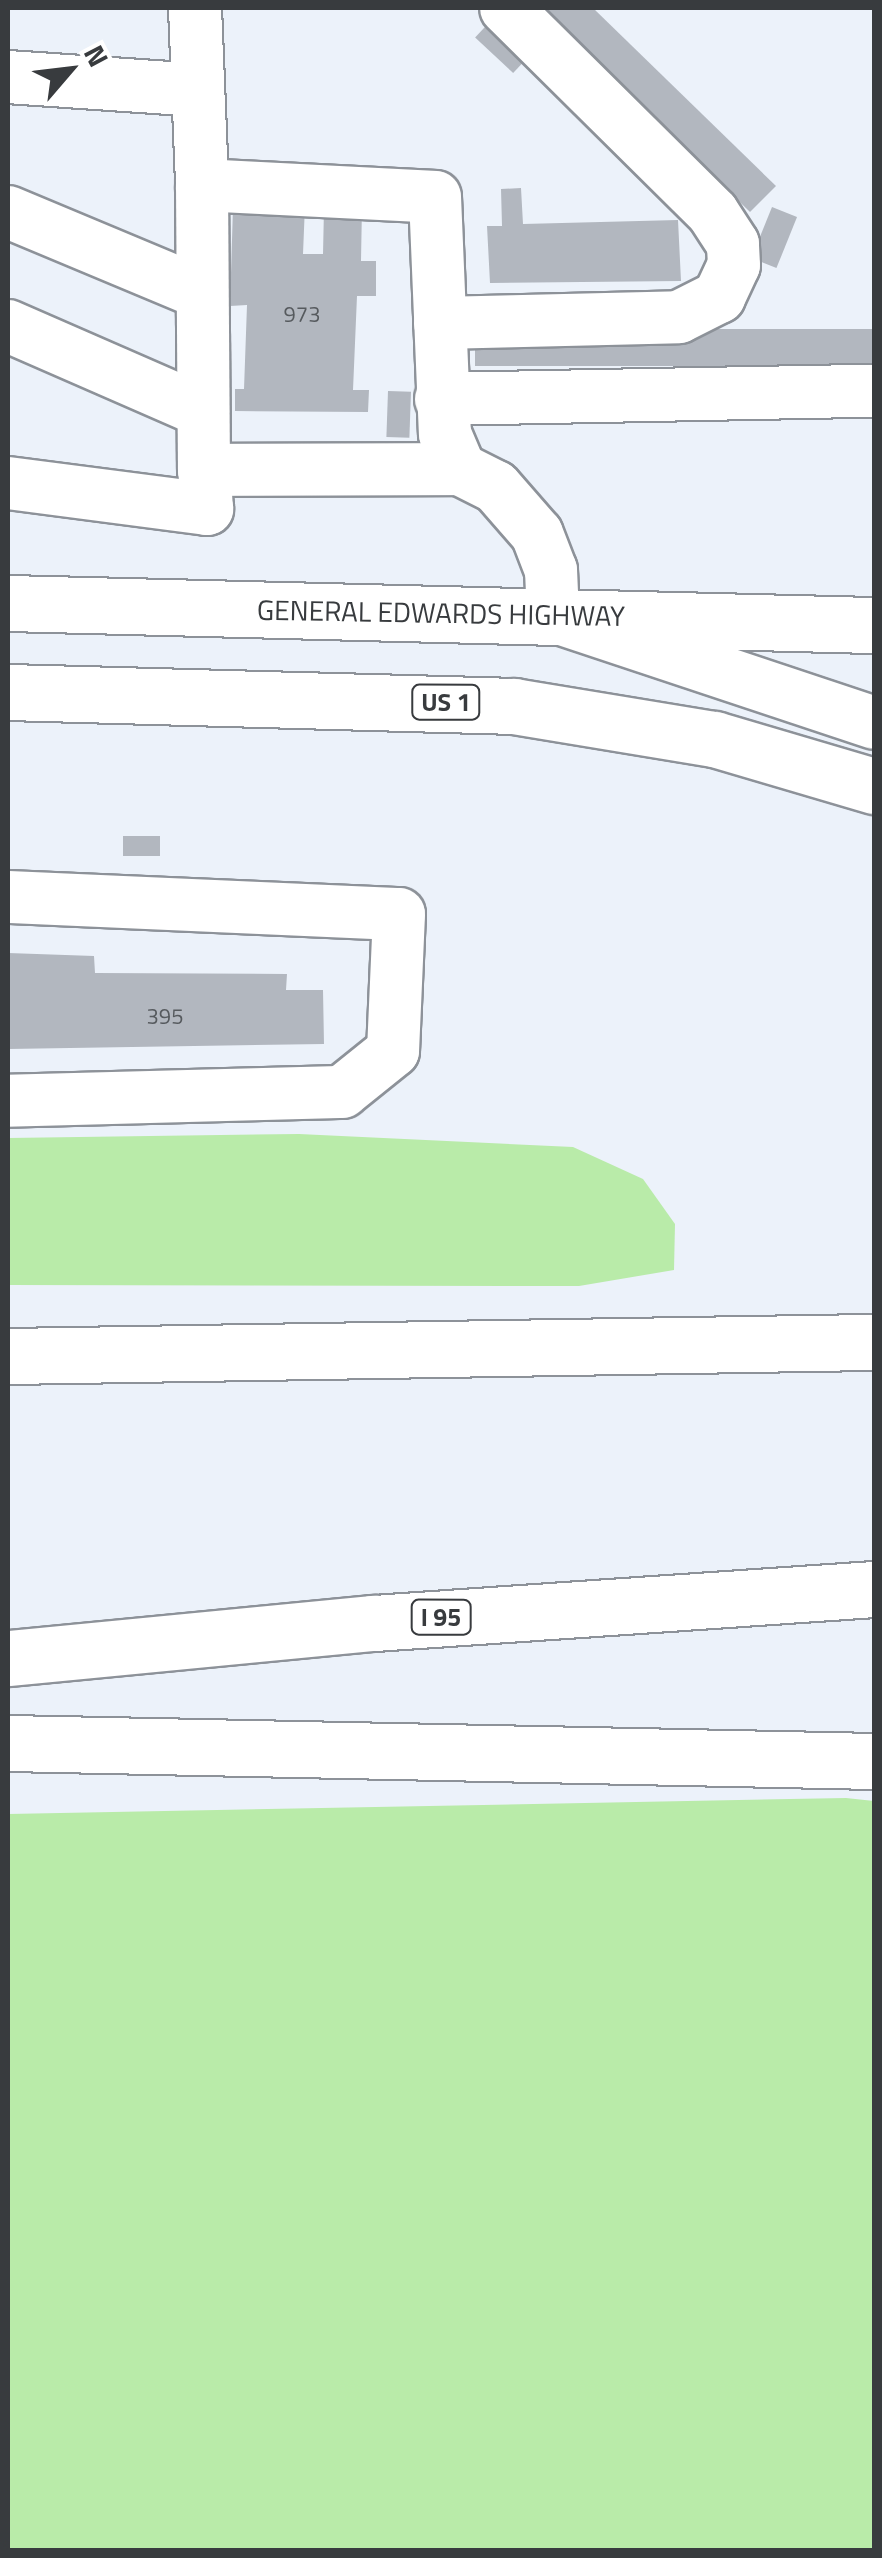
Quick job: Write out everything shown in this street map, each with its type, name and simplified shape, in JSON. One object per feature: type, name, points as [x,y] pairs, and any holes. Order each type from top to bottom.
[{"type":"main road","name":"GENERAL EDWARDS HIGHWAY","points":[[8,603],[874,625]]},
{"type":"main road","name":"US 1","points":[[8,692],[531,708],[714,739],[874,786]]},
{"type":"main road","points":[[8,1356],[874,1342]]},
{"type":"main road","name":"I 95","points":[[8,1658],[411,1620],[874,1589]]},
{"type":"main road","points":[[8,1743],[874,1761]]},
{"type":"lane","points":[[8,484],[207,509],[202,185],[194,8]]},
{"type":"lane","points":[[440,324],[679,317],[719,296],[734,265],[733,244],[713,212],[506,8]]},
{"type":"lane","points":[[8,77],[198,90]]},
{"type":"lane","points":[[202,185],[435,197],[441,399],[446,434],[460,469]]},
{"type":"lane","points":[[8,212],[202,293]]},
{"type":"lane","points":[[8,326],[203,411]]},
{"type":"lane","points":[[441,399],[874,390]]},
{"type":"lane","points":[[204,470],[460,469],[496,487],[531,525],[552,570],[554,616],[874,723]]},
{"type":"lane","points":[[8,897],[399,914],[392,1051],[342,1092],[8,1101]]},
{"type":"green space","points":[[299,1134],[573,1147],[643,1179],[675,1224],[674,1270],[579,1286],[8,1285],[8,1138]]},
{"type":"green space","points":[[846,1798],[874,1801],[874,2550],[8,2550],[8,1814]]},
{"type":"building","points":[[541,8],[593,8],[776,186],[750,212]]},
{"type":"building","points":[[499,12],[537,47],[513,73],[475,38]]},
{"type":"building","points":[[521,188],[523,224],[678,220],[681,281],[490,283],[487,226],[502,226],[501,189]]},
{"type":"building","points":[[305,205],[303,254],[323,254],[324,208],[362,207],[361,261],[376,261],[376,296],[357,296],[353,390],[369,390],[368,412],[235,411],[235,389],[244,389],[247,305],[230,306],[233,207]]},
{"type":"building","points":[[772,207],[797,217],[776,268],[751,258]]},
{"type":"building","points":[[475,329],[874,329],[874,366],[475,366]]},
{"type":"building","points":[[388,391],[411,392],[409,438],[386,437]]},
{"type":"building","points":[[123,836],[160,836],[160,856],[123,856]]},
{"type":"building","points":[[8,953],[94,956],[95,973],[287,974],[286,990],[323,990],[324,1044],[8,1049]]}]
